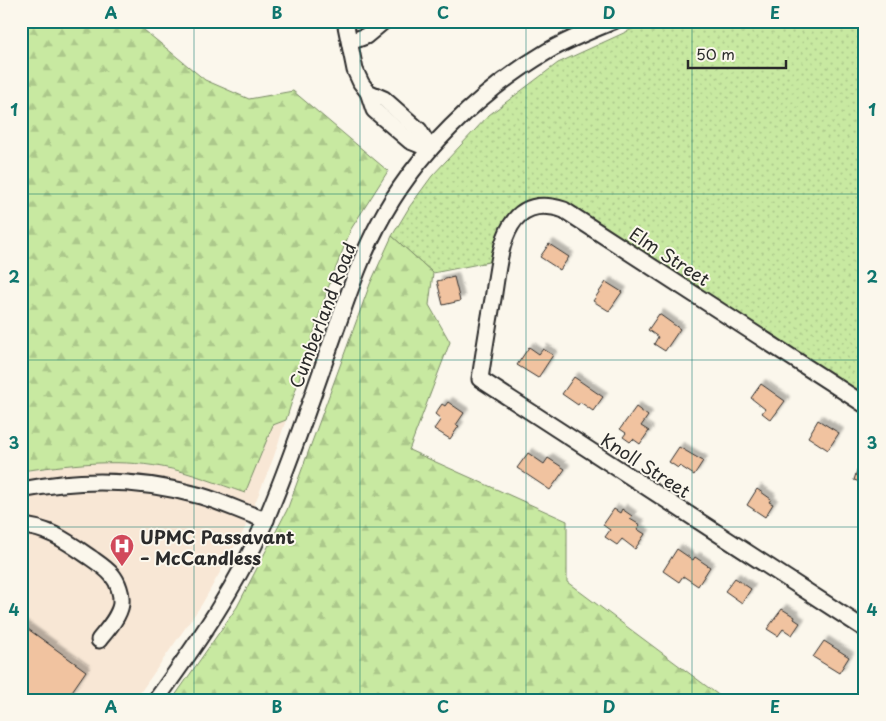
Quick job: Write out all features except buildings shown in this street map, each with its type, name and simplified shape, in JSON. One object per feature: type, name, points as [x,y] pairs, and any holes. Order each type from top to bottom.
[{"type":"street","points":[[344,21],[355,70],[361,83],[368,92],[384,99],[419,130],[430,149]]},
{"type":"street","points":[[350,42],[366,36],[384,21]]},
{"type":"street","name":"Cumberland Road","points":[[156,700],[197,643],[229,593],[266,520],[361,261],[391,203],[430,149],[468,110],[527,64],[549,50],[614,21]]},
{"type":"street","name":"Elm Street","points":[[494,293],[502,243],[511,224],[516,218],[532,209],[548,205],[556,207],[573,215],[865,405]]},
{"type":"street","name":"Knoll Street","points":[[494,293],[480,379],[865,629]]},
{"type":"street","points":[[21,490],[54,484],[89,481],[135,483],[170,488],[202,496],[266,520]]},
{"type":"street","points":[[21,526],[30,526],[48,531],[69,543],[113,575],[120,593],[121,603],[114,619],[99,640]]},
{"type":"shaded area","name":"UPMC Passavant – McCandless","points":[[286,420],[273,459],[244,530],[202,604],[135,700],[21,700],[21,472],[61,466],[114,462],[162,467],[200,477],[245,493],[273,425]]},
{"type":"green space","points":[[21,21],[133,21],[205,80],[249,99],[293,91],[388,171],[351,229],[328,288],[286,420],[273,425],[245,493],[204,478],[144,464],[91,463],[21,471]]},
{"type":"green space","points":[[650,21],[865,21],[865,405],[573,215],[524,213],[499,260],[433,273],[392,236],[410,206],[432,176],[489,115],[558,63]]},
{"type":"green space","points":[[392,236],[433,273],[429,305],[450,342],[409,450],[567,521],[567,582],[725,700],[172,700],[237,607],[287,510],[370,284]]},
{"type":"place","name":"UPMC Passavant – McCandless","points":[[122,567]]}]
